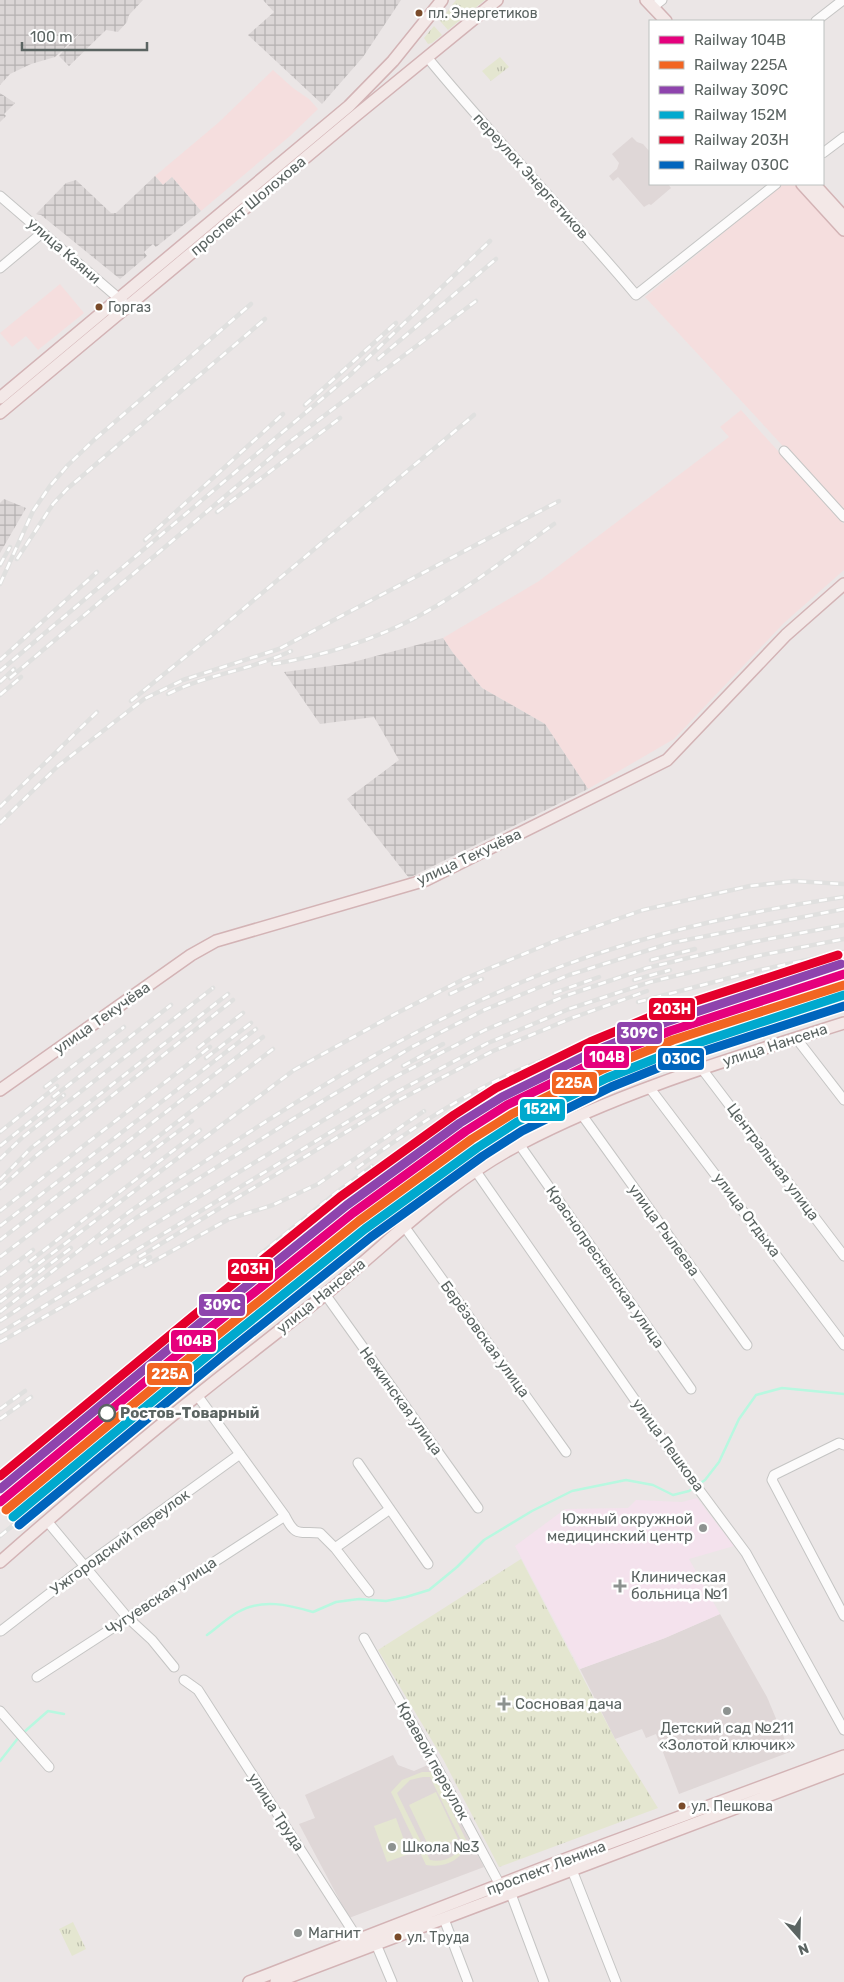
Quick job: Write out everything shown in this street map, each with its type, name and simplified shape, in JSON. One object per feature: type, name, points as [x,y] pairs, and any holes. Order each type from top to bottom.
[{"type":"main road","name":"проспект Шолохова","points":[[0,413],[123,302],[349,106],[393,61],[442,0]]},
{"type":"main road","name":"проспект Шолохова","points":[[0,398],[123,302],[497,0]]},
{"type":"main road","points":[[637,0],[655,20]]},
{"type":"main road","points":[[654,2],[665,20]]},
{"type":"main road","points":[[803,185],[844,230]]},
{"type":"main road","points":[[815,185],[844,217]]},
{"type":"main road","name":"улица Текучёва","points":[[0,1090],[191,955],[216,941],[426,880],[667,760],[786,636],[844,584]]},
{"type":"main road","name":"улица Нансена","points":[[0,1562],[47,1520],[197,1395],[325,1294],[404,1226],[475,1170],[519,1144],[649,1087],[844,1023]]},
{"type":"main road","name":"проспект Ленина","points":[[276,1982],[500,1885],[844,1756]]},
{"type":"main road","name":"проспект Ленина","points":[[249,1982],[361,1944],[376,1944],[844,1767]]},
{"type":"street","points":[[817,20],[843,0]]},
{"type":"street","name":"переулок Энергетиков","points":[[427,57],[463,102],[591,241],[636,295],[775,185]]},
{"type":"street","points":[[824,152],[844,137]]},
{"type":"street","name":"улица Каяни","points":[[0,196],[123,302]]},
{"type":"street","points":[[0,268],[42,233]]},
{"type":"street","points":[[784,451],[844,517]]},
{"type":"street","points":[[796,1038],[844,1100]]},
{"type":"street","name":"Центральная улица","points":[[702,1069],[844,1256]]},
{"type":"street","name":"улица Отдыха","points":[[649,1087],[844,1345]]},
{"type":"street","name":"улица Рылеева","points":[[582,1115],[747,1345]]},
{"type":"street","name":"Краснопресненская улица","points":[[519,1144],[691,1390]]},
{"type":"street","name":"улица Пешкова","points":[[475,1170],[674,1456],[746,1553],[844,1730]]},
{"type":"street","name":"Берёзовская улица","points":[[404,1226],[566,1452]]},
{"type":"street","name":"Нежинская улица","points":[[325,1294],[478,1508]]},
{"type":"street","points":[[197,1395],[285,1516],[292,1530],[320,1533],[335,1548],[369,1592]]},
{"type":"street","points":[[844,1445],[839,1443],[774,1475],[772,1480],[844,1616]]},
{"type":"street","name":"Ужгородский переулок","points":[[1,1631],[85,1566],[240,1454]]},
{"type":"street","points":[[358,1463],[428,1564]]},
{"type":"street","points":[[335,1548],[390,1509]]},
{"type":"street","name":"Чугуевская улица","points":[[37,1677],[285,1516]]},
{"type":"street","points":[[47,1520],[127,1617],[152,1640],[174,1667]]},
{"type":"street","name":"Краевой переулок","points":[[364,1638],[433,1760],[500,1885]]},
{"type":"street","name":"улица Труда","points":[[184,1680],[198,1690],[361,1944]]},
{"type":"street","points":[[0,1711],[49,1767]]},
{"type":"street","points":[[572,1870],[616,1982]]},
{"type":"street","points":[[511,1894],[544,1982]]},
{"type":"street","points":[[444,1919],[468,1982]]},
{"type":"street","points":[[376,1944],[392,1982]]},
{"type":"shaded area","points":[[0,0],[143,0],[129,15],[127,22],[118,32],[106,30],[69,66],[59,56],[84,29],[55,57],[31,64],[10,74],[0,85]]},
{"type":"shaded area","points":[[263,0],[401,0],[363,57],[322,104],[248,35],[274,12]]},
{"type":"shaded area","points":[[273,70],[309,99],[318,109],[290,136],[201,211],[172,177],[163,185],[155,176],[218,123]]},
{"type":"shaded area","points":[[0,93],[15,103],[4,114],[6,116],[0,122]]},
{"type":"shaded area","points":[[632,137],[637,142],[643,144],[649,151],[649,185],[669,185],[671,188],[651,205],[649,204],[644,207],[618,177],[613,181],[609,176],[617,169],[619,163],[612,154]]},
{"type":"shaded area","points":[[155,176],[163,185],[172,177],[201,211],[156,247],[153,244],[144,252],[147,256],[120,279],[41,215],[36,214],[66,183],[76,180],[111,213],[116,213]]},
{"type":"shaded area","points":[[782,185],[798,185],[844,237],[844,512],[645,297]]},
{"type":"shaded area","points":[[60,284],[84,313],[38,350],[26,336],[12,347],[0,333]]},
{"type":"shaded area","points":[[741,410],[844,524],[844,570],[784,623],[674,739],[588,789],[545,724],[482,688],[443,638],[539,581],[729,437],[720,427]]},
{"type":"shaded area","points":[[4,499],[26,508],[0,553],[0,503]]},
{"type":"shaded area","points":[[443,638],[482,688],[545,724],[588,789],[409,878],[347,799],[399,760],[374,717],[320,724],[284,672],[346,664]]},
{"type":"shaded area","name":"Клиническая больница №1","points":[[697,1498],[734,1546],[689,1559],[720,1614],[665,1638],[580,1669],[515,1546],[565,1509],[628,1508],[636,1500],[682,1502]]},
{"type":"shaded area","name":"Детский сад №211 «Золотой ключик»","points":[[720,1614],[767,1697],[790,1752],[679,1794],[656,1734],[646,1738],[642,1729],[615,1739],[580,1669],[665,1638]]},
{"type":"shaded area","name":"Школа №3","points":[[393,1755],[398,1765],[414,1771],[430,1764],[484,1867],[349,1918],[299,1824],[315,1818],[305,1795]]},
{"type":"green space","points":[[456,0],[485,0],[448,30],[440,21]]},
{"type":"green space","points":[[434,26],[442,35],[428,44],[424,38]]},
{"type":"green space","points":[[500,57],[509,67],[491,81],[482,71]]},
{"type":"green space","name":"Сосновая дача","points":[[521,1559],[615,1739],[658,1808],[499,1867],[443,1759],[378,1650]]},
{"type":"green space","points":[[422,1772],[433,1772],[468,1844],[456,1859],[446,1864],[426,1865],[391,1792],[402,1780]],"holes":[[[430,1777],[463,1844],[453,1856],[440,1861],[430,1860],[397,1793],[410,1780]]]},
{"type":"green space","points":[[436,1792],[458,1839],[431,1851],[409,1805]]},
{"type":"green space","points":[[396,1818],[409,1854],[387,1862],[374,1826]]},
{"type":"green space","points":[[73,1922],[86,1949],[72,1956],[59,1929]]},
{"type":"waterway","points":[[207,1635],[234,1614],[256,1605],[285,1605],[313,1612],[336,1602],[359,1599],[386,1601],[429,1590],[457,1567],[484,1540],[532,1511],[572,1491],[626,1480],[653,1485],[673,1495],[689,1491],[705,1480],[719,1462],[739,1419],[756,1395],[782,1388],[844,1394]]},
{"type":"waterway","points":[[23,1733],[48,1711],[64,1714]]},
{"type":"waterway","points":[[0,1761],[19,1737]]},
{"type":"railway","points":[[0,671],[350,375],[490,241]]},
{"type":"railway","points":[[378,359],[496,259]]},
{"type":"railway","points":[[10,678],[288,443],[476,301]]},
{"type":"railway","points":[[0,584],[33,511],[50,486],[68,465],[94,440],[251,304]]},
{"type":"railway","points":[[17,559],[53,504],[67,489],[265,319]]},
{"type":"railway","points":[[305,405],[396,323]]},
{"type":"railway","points":[[145,540],[283,414]]},
{"type":"railway","points":[[131,701],[474,415]]},
{"type":"railway","points":[[217,512],[340,418]]},
{"type":"railway","points":[[0,823],[58,766],[144,699],[183,680],[279,649],[559,501]]},
{"type":"railway","points":[[273,664],[310,657],[346,647],[381,634],[415,618],[469,585],[554,524]]},
{"type":"railway","points":[[0,565],[10,547]]},
{"type":"railway","points":[[0,660],[97,572]]},
{"type":"railway","points":[[168,694],[183,687],[261,663],[291,651]]},
{"type":"railway","points":[[0,682],[14,669]]},
{"type":"railway","points":[[0,695],[21,677]]},
{"type":"railway","points":[[0,807],[97,712]]},
{"type":"railway","points":[[0,1293],[294,1070],[395,1014],[464,979],[555,941],[643,910],[750,886],[794,881],[844,884]]},
{"type":"railway","points":[[0,1312],[129,1212],[166,1187],[309,1094],[434,1023],[520,983],[565,965],[633,942],[738,916],[844,897]]},
{"type":"railway","points":[[101,1243],[136,1218],[293,1119],[412,1047],[484,1010],[569,975],[671,943],[844,909]]},
{"type":"railway","points":[[0,1321],[389,1080],[485,1030],[565,996],[647,968],[753,942],[844,925]]},
{"type":"railway","points":[[0,1333],[395,1093],[488,1043],[569,1009],[650,982],[757,956],[844,939]]},
{"type":"railway","points":[[651,960],[695,949]]},
{"type":"railway","points":[[638,1002],[760,970],[844,952]]},
{"type":"railway","points":[[0,1478],[250,1271],[352,1190],[423,1140],[460,1117],[497,1095],[581,1054],[667,1020],[844,962]]},
{"type":"railway","points":[[634,980],[670,970]]},
{"type":"railway","points":[[554,993],[599,977]]},
{"type":"railway","points":[[450,994],[482,979]]},
{"type":"railway","points":[[0,1159],[24,1136],[213,988]]},
{"type":"railway","points":[[139,1257],[399,1100],[493,1051],[572,1018],[647,991]]},
{"type":"railway","points":[[0,1180],[31,1148],[228,994]]},
{"type":"railway","points":[[0,1188],[37,1155],[233,1000]]},
{"type":"railway","points":[[0,1536],[369,1233],[428,1174],[511,1112],[601,1066],[765,1000]]},
{"type":"railway","points":[[53,1097],[171,1005]]},
{"type":"railway","points":[[198,1048],[243,1013]]},
{"type":"railway","points":[[206,1058],[251,1023]]},
{"type":"railway","points":[[45,1087],[124,1027]]},
{"type":"railway","points":[[0,1226],[256,1029]]},
{"type":"railway","points":[[0,1240],[263,1037]]},
{"type":"railway","points":[[661,1049],[722,1038]]},
{"type":"railway","points":[[357,1168],[418,1125],[483,1087],[528,1066],[592,1042]]},
{"type":"railway","points":[[403,1066],[443,1044]]},
{"type":"railway","points":[[0,1211],[210,1047]]},
{"type":"railway","points":[[0,1257],[273,1049]]},
{"type":"railway","points":[[0,1132],[57,1086]]},
{"type":"railway","points":[[0,1146],[64,1095]]},
{"type":"railway","points":[[145,1266],[229,1219],[273,1205],[318,1184],[424,1111]]},
{"type":"railway","points":[[144,1157],[192,1121]]},
{"type":"railway","points":[[30,1261],[200,1130]]},
{"type":"railway","points":[[258,1256],[372,1166]]},
{"type":"railway","points":[[0,1511],[209,1338],[358,1219],[429,1167]]},
{"type":"railway","points":[[339,1243],[376,1214]]},
{"type":"railway","points":[[0,1302],[71,1248]]},
{"type":"railway","points":[[0,1275],[33,1250]]},
{"type":"railway","points":[[0,1342],[150,1257]]},
{"type":"railway","points":[[0,1409],[25,1391]]},
{"type":"railway","points":[[0,1419],[31,1397]]},
{"type":"rail line","name":"203Н","points":[[0,1476],[340,1197],[454,1115],[496,1088],[590,1042],[662,1012],[838,955]]},
{"type":"rail line","name":"309С","points":[[0,1489],[199,1324],[347,1205],[460,1123],[502,1097],[595,1051],[666,1022],[841,964]]},
{"type":"rail line","name":"104В","points":[[0,1502],[205,1332],[353,1213],[466,1131],[507,1105],[599,1060],[670,1031],[844,974]]},
{"type":"rail line","name":"225А","points":[[6,1510],[211,1340],[359,1221],[472,1139],[512,1114],[603,1069],[673,1040],[844,985]]},
{"type":"rail line","name":"152М","points":[[13,1517],[218,1347],[365,1229],[477,1148],[517,1122],[607,1078],[677,1050],[844,995]]},
{"type":"rail line","name":"030C","points":[[19,1525],[224,1355],[371,1237],[483,1156],[522,1131],[611,1087],[680,1059],[844,1006]]},
{"type":"place","name":"пл. Энергетиков","points":[[419,13]]},
{"type":"place","name":"Горгаз","points":[[99,307]]},
{"type":"place","name":"Ростов-Товарный","points":[[107,1413]]},
{"type":"place","name":"Южный окружной медицинский центр","points":[[703,1528]]},
{"type":"place","name":"Клиническая больница №1","points":[[620,1586]]},
{"type":"place","name":"Сосновая дача","points":[[504,1704]]},
{"type":"place","name":"Детский сад №211 «Золотой ключик»","points":[[727,1711]]},
{"type":"place","name":"ул. Пешкова","points":[[682,1806]]},
{"type":"place","name":"Школа №3","points":[[392,1847]]},
{"type":"place","name":"Магнит","points":[[298,1933]]},
{"type":"place","name":"ул. Труда","points":[[398,1937]]}]
